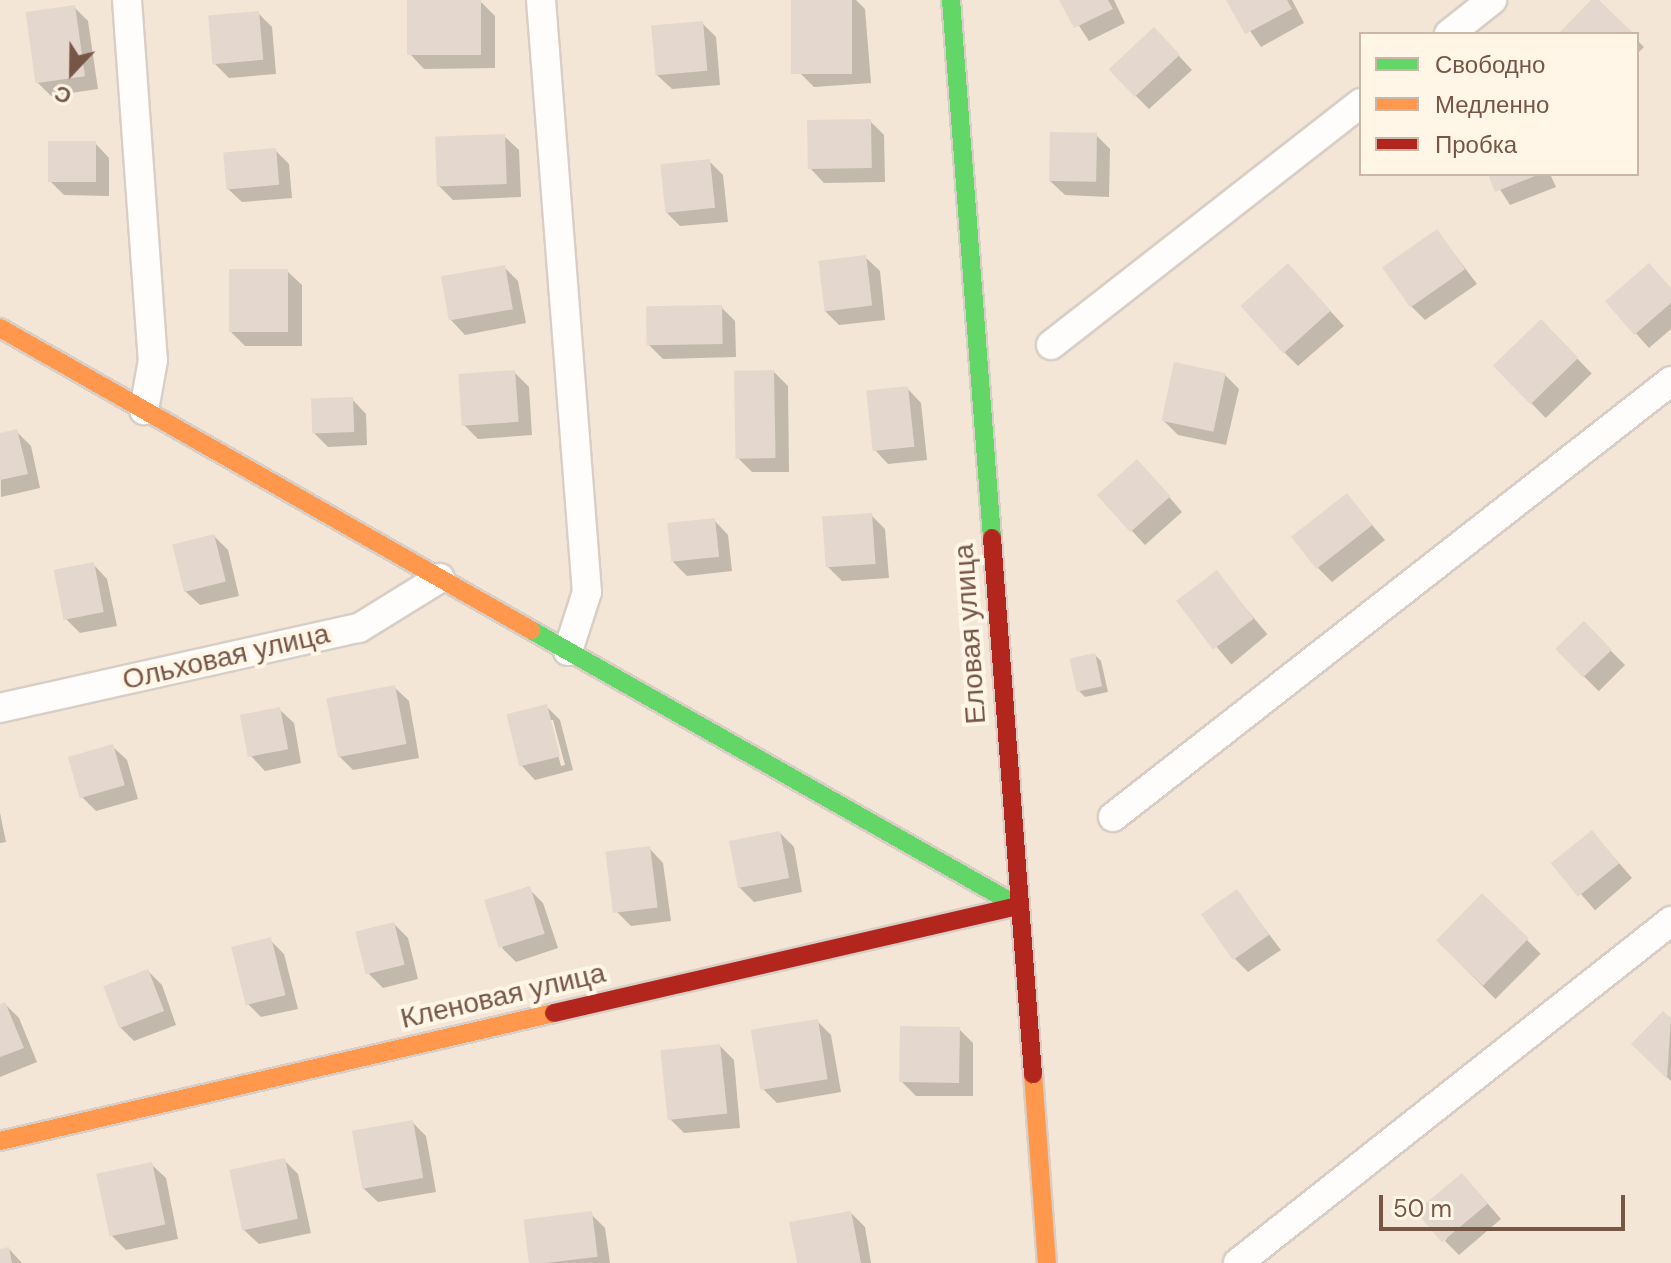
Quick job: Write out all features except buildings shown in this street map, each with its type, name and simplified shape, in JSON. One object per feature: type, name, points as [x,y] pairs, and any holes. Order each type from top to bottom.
[{"type":"street","points":[[127,0],[153,360],[144,410]]},
{"type":"street","points":[[541,0],[587,592],[568,651]]},
{"type":"street","name":"Еловая улица","points":[[951,0],[1047,1263]]},
{"type":"street","points":[[1452,32],[1492,0]]},
{"type":"street","points":[[1051,345],[1359,105]]},
{"type":"street","points":[[0,328],[1018,906]]},
{"type":"street","points":[[1113,817],[1671,381]]},
{"type":"street","name":"Ольховая улица","points":[[0,708],[359,628],[440,578]]},
{"type":"street","name":"Кленовая улица","points":[[0,1141],[1018,906]]},
{"type":"street","points":[[1238,1263],[1671,921]]},
{"type":"shaded area","points":[[0,0],[1671,0],[1671,1263],[0,1263]]},
{"type":"traffic: fast","points":[[951,0],[992,538]]},
{"type":"traffic: fast","points":[[531,630],[1018,906]]},
{"type":"traffic: slow","points":[[0,328],[531,630]]},
{"type":"traffic: slow","points":[[0,1141],[554,1013]]},
{"type":"traffic: slow","points":[[1033,1074],[1047,1263]]},
{"type":"traffic: jam","points":[[992,538],[1033,1074]]},
{"type":"traffic: jam","points":[[554,1013],[1018,906]]}]
